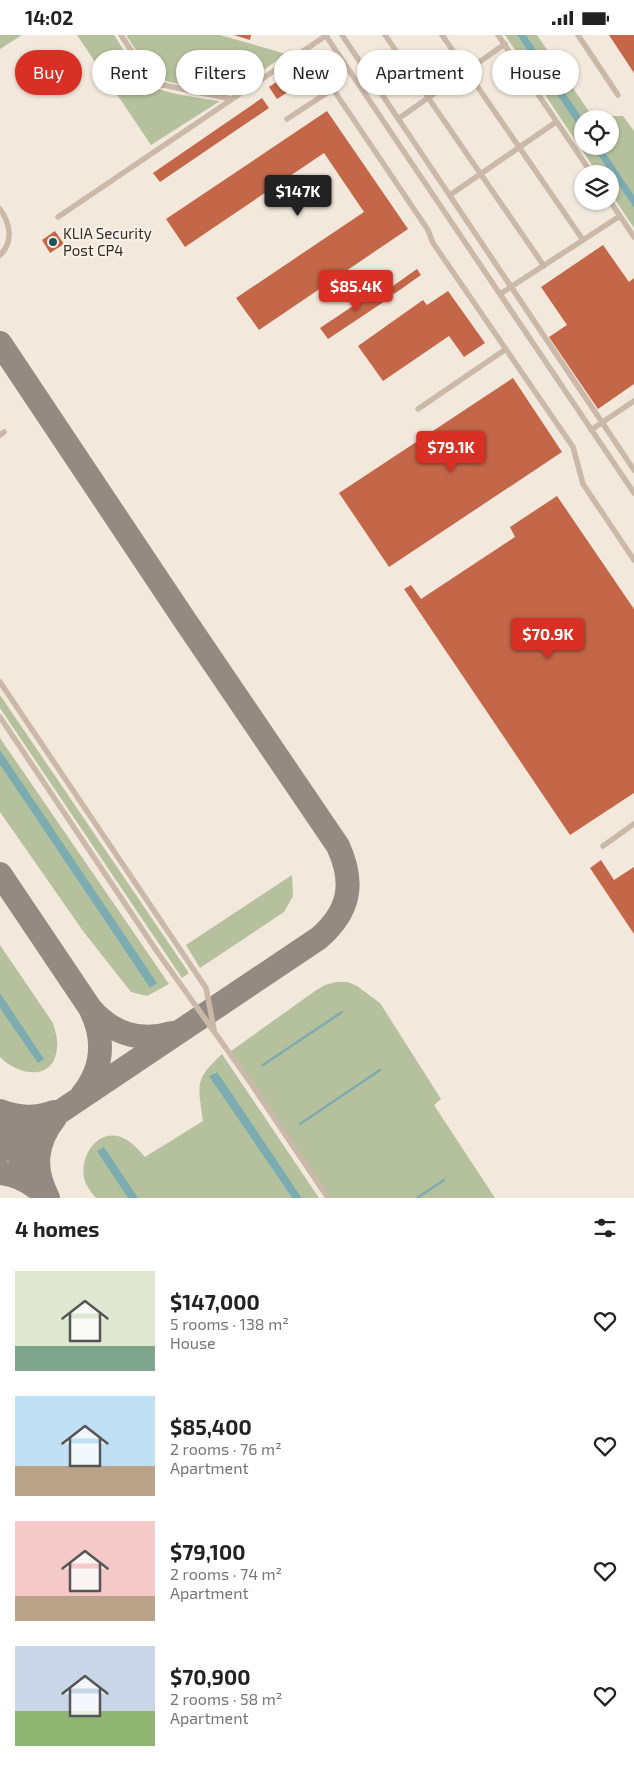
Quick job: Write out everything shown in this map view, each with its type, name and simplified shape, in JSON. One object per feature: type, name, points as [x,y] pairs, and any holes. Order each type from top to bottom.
[{"type":"lane","points":[[121,35],[146,73],[158,84],[231,99]]},
{"type":"lane","points":[[58,217],[326,35],[634,493]]},
{"type":"lane","points":[[342,35],[634,470]]},
{"type":"lane","points":[[385,35],[544,266]]},
{"type":"lane","points":[[442,35],[452,50]]},
{"type":"lane","points":[[498,35],[586,165]]},
{"type":"lane","points":[[578,35],[618,95]]},
{"type":"lane","points":[[482,61],[505,45]]},
{"type":"lane","points":[[287,119],[333,89],[428,230],[433,243],[574,447],[583,484],[634,560]]},
{"type":"lane","points":[[482,93],[583,240]]},
{"type":"lane","points":[[398,119],[432,95]]},
{"type":"lane","points":[[450,195],[556,121]]},
{"type":"lane","points":[[0,209],[6,219],[9,234],[7,246],[0,255]]},
{"type":"lane","points":[[616,210],[634,237]]},
{"type":"lane","points":[[500,294],[620,216]]},
{"type":"lane","points":[[418,409],[506,349]]},
{"type":"lane","points":[[591,430],[634,401]]},
{"type":"lane","points":[[0,682],[206,988],[215,1033]]},
{"type":"lane","points":[[0,717],[156,949],[328,1198]]},
{"type":"lane","points":[[603,846],[634,824]]},
{"type":"green space","points":[[0,35],[22,35],[0,49]]},
{"type":"green space","points":[[77,35],[114,35],[123,50],[92,50],[92,57]]},
{"type":"green space","points":[[126,35],[220,35],[274,51],[274,63],[264,70],[264,50],[176,50],[176,83],[166,81],[166,50],[136,50]]},
{"type":"green space","points":[[505,35],[517,35],[527,50],[515,50]]},
{"type":"green space","points":[[526,35],[537,35],[547,50],[536,50]]},
{"type":"green space","points":[[166,91],[176,95],[220,101],[151,145],[117,95],[166,95]]},
{"type":"green space","points":[[545,95],[557,95],[574,120],[574,138]]},
{"type":"green space","points":[[567,95],[578,95],[588,110],[577,110]]},
{"type":"green space","points":[[619,116],[623,116],[634,131],[634,195],[619,173],[619,165],[614,165],[607,155],[619,155]]},
{"type":"green space","points":[[585,155],[598,155],[605,165],[592,165]]},
{"type":"green space","points":[[619,186],[634,208],[634,228],[619,206]]},
{"type":"green space","points":[[0,695],[189,973],[182,978],[0,708]]},
{"type":"green space","points":[[0,738],[169,984],[147,996],[131,992],[83,931],[0,812],[0,765],[150,988],[0,750]]},
{"type":"green space","points":[[292,875],[293,896],[284,912],[200,968],[186,945]]},
{"type":"green space","points":[[0,945],[53,1023],[57,1041],[55,1058],[50,1066],[43,1071],[25,1071],[16,1068],[0,1057]]},
{"type":"green space","points":[[336,982],[348,982],[357,986],[380,1003],[441,1099],[434,1105],[495,1198],[330,1198],[231,1051],[315,991],[325,985]]},
{"type":"green space","points":[[222,1054],[319,1198],[302,1198],[216,1072],[210,1076],[292,1198],[96,1198],[87,1186],[83,1170],[92,1146],[105,1137],[121,1137],[137,1148],[145,1157],[203,1121],[199,1091],[200,1084],[207,1070]]},
{"type":"water","points":[[517,35],[526,35],[536,50],[527,50]]},
{"type":"water","points":[[557,95],[567,95],[577,110],[574,110],[574,120]]},
{"type":"water","points":[[598,155],[607,155],[614,165],[605,165]]},
{"type":"water","points":[[619,173],[634,195],[634,208],[619,186]]},
{"type":"water","points":[[0,750],[157,983],[150,988],[0,765]]},
{"type":"water","points":[[0,993],[44,1059],[38,1063],[0,1008]]},
{"type":"water","points":[[217,1072],[302,1198],[292,1198],[209,1076]]},
{"type":"water","points":[[104,1147],[138,1198],[128,1198],[97,1151]]},
{"type":"building","points":[[234,35],[251,35],[250,40]]},
{"type":"building","points":[[609,35],[634,35],[634,73]]},
{"type":"building","points":[[274,84],[274,94],[269,87]]},
{"type":"building","points":[[274,95],[283,95],[277,99]]},
{"type":"building","points":[[262,98],[269,108],[160,182],[153,173]]},
{"type":"building","points":[[327,111],[408,229],[259,330],[236,298],[364,212],[324,153],[185,247],[166,219]]},
{"type":"building","name":"KLIA Security Post CP4","points":[[55,231],[64,244],[50,253],[42,240]]},
{"type":"building","points":[[603,245],[629,282],[634,278],[634,384],[598,409],[549,337],[567,325],[541,287]]},
{"type":"building","points":[[417,269],[421,275],[394,294],[390,288]]},
{"type":"building","points":[[383,286],[391,297],[328,339],[320,328]]},
{"type":"building","points":[[448,291],[485,343],[464,357],[449,336],[383,381],[358,346],[423,300],[427,305]]},
{"type":"building","points":[[513,378],[562,452],[389,567],[339,493]]},
{"type":"building","points":[[557,496],[634,609],[634,793],[570,835],[404,589],[411,585],[421,599],[515,537],[510,527]]},
{"type":"building","points":[[601,860],[614,880],[634,867],[634,934],[590,868]]},
{"type":"waterway","points":[[263,1065],[342,1012]]},
{"type":"waterway","points":[[300,1124],[380,1070]]},
{"type":"waterway","points":[[417,1198],[444,1180]]},
{"type":"taxiway","points":[[0,343],[338,846],[347,872],[348,884],[343,907],[329,928],[319,938],[0,1152]]},
{"type":"taxiway","points":[[0,874],[90,1008],[98,1017],[117,1030],[127,1034],[149,1037],[172,1033]]},
{"type":"taxiway","points":[[82,1095],[94,1075],[100,1054],[98,1032],[91,1010]]},
{"type":"taxiway","points":[[0,1111],[27,1117],[54,1112]]},
{"type":"taxiway","points":[[48,1198],[40,1177],[38,1157],[43,1137],[55,1118]]},
{"type":"taxiway","points":[[0,1128],[40,1186]]},
{"type":"taxiway","points":[[0,1173],[22,1179],[40,1191]]},
{"type":"place","name":"KLIA Security Post CP4","points":[[53,242]]}]
